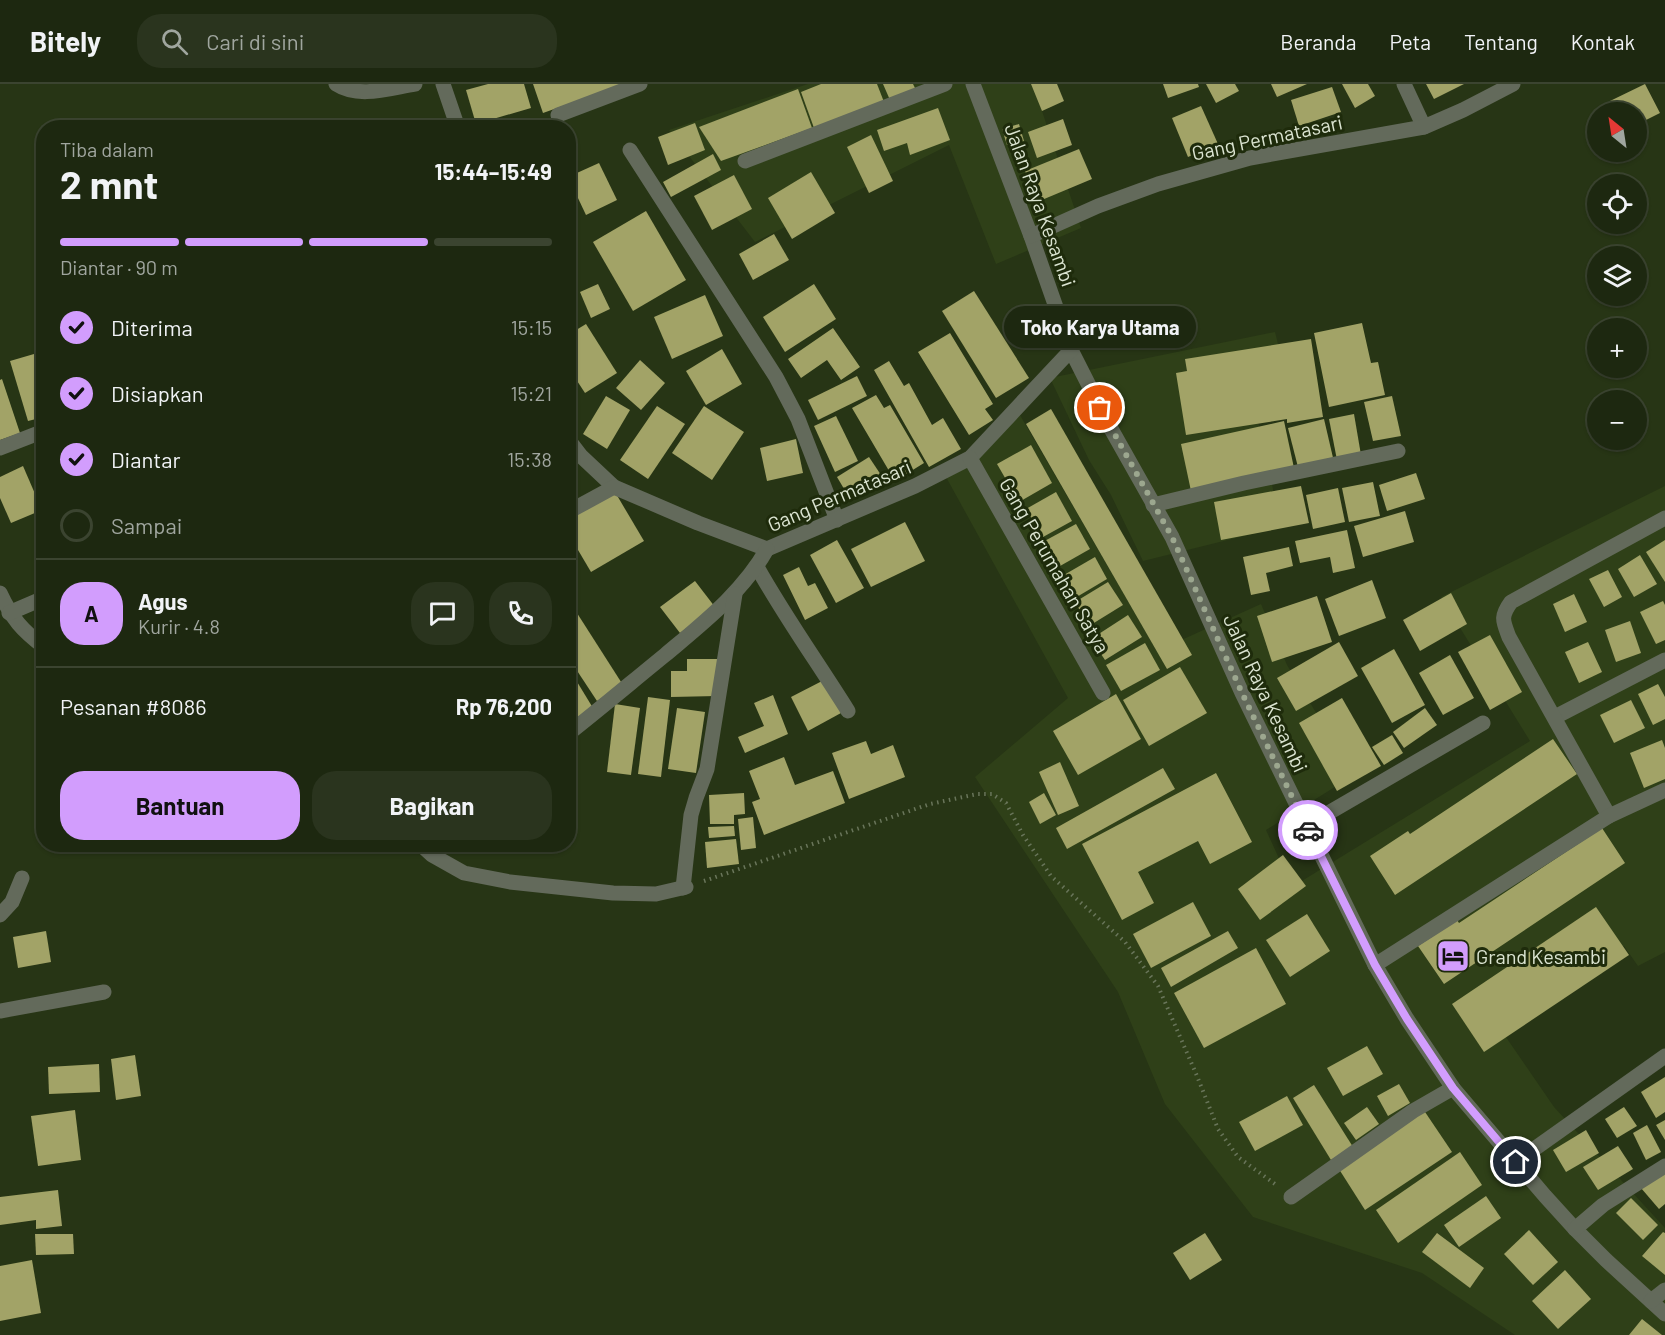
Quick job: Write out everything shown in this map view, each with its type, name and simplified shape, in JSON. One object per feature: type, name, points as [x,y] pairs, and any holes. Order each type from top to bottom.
[{"type":"street","points":[[336,84],[359,92],[415,84]]},
{"type":"street","points":[[443,84],[455,120]]},
{"type":"street","points":[[558,115],[640,84]]},
{"type":"street","points":[[745,161],[945,84]]},
{"type":"street","name":"Jalan Raya Kesambi","points":[[973,84],[1031,236],[1071,350],[1110,427],[1172,537],[1242,693],[1375,965],[1407,1019],[1453,1088],[1575,1229],[1665,1314]]},
{"type":"street","points":[[1404,84],[1424,127]]},
{"type":"street","name":"Gang Permatasari","points":[[1031,236],[1098,206],[1158,184],[1250,158],[1424,127],[1513,84]]},
{"type":"street","points":[[630,150],[776,377],[798,419],[837,520]]},
{"type":"street","name":"Gang Permatasari","points":[[576,449],[614,487],[698,524],[767,549],[915,486],[970,458],[1071,350]]},
{"type":"street","points":[[0,448],[36,434]]},
{"type":"street","points":[[1153,505],[1244,483],[1398,451]]},
{"type":"street","name":"Gang Perumahan Satya","points":[[970,458],[1104,693]]},
{"type":"street","points":[[576,508],[614,487]]},
{"type":"street","points":[[1609,816],[1509,637],[1503,621],[1505,611],[1511,602],[1665,519]]},
{"type":"street","points":[[576,727],[735,594],[757,567],[767,549]]},
{"type":"street","points":[[757,567],[779,606],[848,711]]},
{"type":"street","points":[[0,593],[9,613],[36,641]]},
{"type":"street","points":[[429,852],[464,873],[510,882],[613,893],[656,894],[684,888],[691,815],[707,769],[735,594]]},
{"type":"street","points":[[9,613],[36,601]]},
{"type":"street","points":[[1555,717],[1665,660]]},
{"type":"street","points":[[1306,826],[1483,723]]},
{"type":"street","points":[[1375,965],[1609,816],[1665,790]]},
{"type":"street","points":[[0,915],[12,902],[22,878]]},
{"type":"street","points":[[0,1011],[104,992]]},
{"type":"street","points":[[1516,1162],[1665,1056]]},
{"type":"street","points":[[1285,1193],[1453,1088]]},
{"type":"street","points":[[1575,1229],[1603,1205],[1665,1166]]},
{"type":"street","points":[[1651,1301],[1665,1290]]},
{"type":"path","points":[[684,888],[930,804],[977,794],[993,794],[1006,803],[1023,835],[1052,876],[1125,942],[1158,986],[1218,1129],[1238,1157],[1285,1193]]},
{"type":"shaded area","points":[[808,84],[1033,84],[1081,228],[996,264],[949,145],[755,242],[669,130]]},
{"type":"shaded area","points":[[1275,332],[1294,409],[1257,418],[1280,527],[1143,561],[1111,495],[1089,460],[1050,378]]},
{"type":"shaded area","points":[[1013,403],[1157,651],[1261,604],[1287,665],[1354,775],[1266,830],[1292,887],[1530,741],[1441,597],[1665,486],[1665,952],[1638,966],[1624,946],[1497,1024],[1554,1107],[1665,1228],[1665,1335],[1515,1335],[1422,1273],[1253,1217],[1165,1104],[1118,992],[975,777],[1068,698],[946,477]]},
{"type":"building","points":[[488,84],[524,84],[531,108],[490,120],[475,120],[466,90]]},
{"type":"building","points":[[533,84],[625,84],[543,113]]},
{"type":"building","points":[[821,84],[877,84],[884,102],[814,128],[801,92]]},
{"type":"building","points":[[883,84],[913,84],[916,90],[890,100]]},
{"type":"building","points":[[1031,84],[1057,84],[1064,101],[1042,111]]},
{"type":"building","points":[[1163,84],[1198,84],[1199,87],[1168,98]]},
{"type":"building","points":[[1206,84],[1235,84],[1239,91],[1216,103]]},
{"type":"building","points":[[1271,84],[1307,84],[1277,97]]},
{"type":"building","points":[[1342,84],[1368,84],[1375,96],[1355,108]]},
{"type":"building","points":[[1426,84],[1464,84],[1434,99]]},
{"type":"building","points":[[1645,84],[1660,113],[1647,120],[1647,102],[1610,101]]},
{"type":"building","points":[[1332,87],[1341,112],[1299,126],[1291,100]]},
{"type":"building","points":[[798,89],[812,128],[721,161],[699,127]]},
{"type":"building","points":[[1201,106],[1218,144],[1188,157],[1172,118]]},
{"type":"building","points":[[938,108],[950,140],[910,155],[907,143],[884,151],[877,130]]},
{"type":"building","points":[[1063,119],[1072,145],[1037,158],[1028,132]]},
{"type":"building","points":[[695,123],[705,150],[668,165],[658,137]]},
{"type":"building","points":[[1019,124],[1024,141],[1007,145],[1002,129]]},
{"type":"building","points":[[871,135],[893,181],[869,193],[847,147]]},
{"type":"building","points":[[1079,149],[1092,179],[1037,202],[1025,171]]},
{"type":"building","points":[[713,154],[721,170],[671,197],[663,182]]},
{"type":"building","points":[[599,163],[617,200],[586,215],[576,194],[576,173]]},
{"type":"building","points":[[811,172],[835,213],[792,239],[768,198]]},
{"type":"building","points":[[734,175],[752,209],[712,230],[694,196]]},
{"type":"building","points":[[646,211],[686,280],[633,311],[593,242]]},
{"type":"building","points":[[774,234],[789,260],[753,280],[739,254]]},
{"type":"building","points":[[598,284],[610,309],[591,318],[580,292]]},
{"type":"building","points":[[814,284],[836,319],[785,352],[763,317]]},
{"type":"building","points":[[974,291],[1029,378],[996,398],[942,311]]},
{"type":"building","points":[[705,295],[723,336],[672,359],[654,317]]},
{"type":"building","points":[[1362,323],[1371,363],[1378,362],[1385,395],[1329,407],[1314,333]]},
{"type":"building","points":[[586,324],[617,373],[585,393],[576,379],[576,330]]},
{"type":"building","points":[[833,328],[860,367],[841,380],[827,360],[801,378],[788,359]]},
{"type":"building","points":[[950,333],[993,404],[985,409],[993,420],[969,435],[918,352]]},
{"type":"building","points":[[1311,339],[1323,417],[1287,423],[1287,419],[1186,435],[1176,373],[1187,371],[1185,359]]},
{"type":"building","points":[[722,349],[742,384],[706,405],[686,371]]},
{"type":"building","points":[[34,354],[36,360],[36,419],[28,421],[10,361]]},
{"type":"building","points":[[640,360],[665,383],[641,410],[616,388]]},
{"type":"building","points":[[889,361],[904,386],[909,383],[932,425],[943,418],[961,449],[929,467],[874,370]]},
{"type":"building","points":[[857,376],[867,396],[818,420],[808,400]]},
{"type":"building","points":[[2,379],[20,433],[0,440],[0,380]]},
{"type":"building","points":[[876,395],[884,408],[890,405],[924,463],[895,481],[852,408]]},
{"type":"building","points":[[606,396],[630,410],[607,449],[583,434]]},
{"type":"building","points":[[1392,396],[1401,436],[1373,441],[1364,402]]},
{"type":"building","points":[[657,406],[685,424],[648,479],[620,460]]},
{"type":"building","points":[[704,406],[744,432],[712,480],[672,453]]},
{"type":"building","points":[[1051,409],[1192,655],[1167,669],[1026,424]]},
{"type":"building","points":[[1354,414],[1361,455],[1337,460],[1329,419]]},
{"type":"building","points":[[836,416],[858,461],[835,472],[814,426]]},
{"type":"building","points":[[1324,419],[1334,462],[1299,471],[1288,428]]},
{"type":"building","points":[[1284,421],[1294,468],[1191,491],[1181,444]]},
{"type":"building","points":[[796,439],[803,473],[767,481],[760,448]]},
{"type":"building","points":[[1031,445],[1052,483],[1019,502],[997,464]]},
{"type":"building","points":[[869,457],[883,478],[850,499],[837,477]]},
{"type":"building","points":[[23,466],[36,496],[36,513],[11,523],[0,498],[0,477]]},
{"type":"building","points":[[1416,473],[1425,499],[1387,511],[1379,485]]},
{"type":"building","points":[[1373,482],[1380,516],[1349,522],[1342,488]]},
{"type":"building","points":[[1301,486],[1309,523],[1221,540],[1214,502]]},
{"type":"building","points":[[1338,488],[1345,522],[1313,529],[1306,495]]},
{"type":"building","points":[[615,492],[644,541],[591,572],[576,547],[576,514]]},
{"type":"building","points":[[1056,492],[1072,521],[1043,537],[1026,509]]},
{"type":"building","points":[[1405,511],[1414,542],[1363,557],[1354,526]]},
{"type":"building","points":[[905,522],[925,561],[871,587],[851,549]]},
{"type":"building","points":[[1076,524],[1090,549],[1053,570],[1039,544]]},
{"type":"building","points":[[1347,530],[1355,568],[1333,573],[1330,557],[1300,563],[1295,541]]},
{"type":"building","points":[[837,540],[864,588],[836,603],[810,555]]},
{"type":"building","points":[[1665,540],[1665,582],[1646,552]]},
{"type":"building","points":[[1289,547],[1293,566],[1266,573],[1270,591],[1251,595],[1243,557]]},
{"type":"building","points":[[1640,555],[1657,584],[1634,597],[1618,569]]},
{"type":"building","points":[[1095,557],[1107,579],[1070,601],[1057,579]]},
{"type":"building","points":[[799,567],[808,586],[815,583],[828,608],[805,620],[783,575]]},
{"type":"building","points":[[1608,570],[1622,597],[1604,607],[1589,579]]},
{"type":"building","points":[[1372,580],[1386,618],[1339,636],[1325,599]]},
{"type":"building","points":[[695,581],[715,607],[680,633],[660,607]]},
{"type":"building","points":[[1108,582],[1123,605],[1089,626],[1075,602]]},
{"type":"building","points":[[1451,593],[1467,624],[1420,651],[1403,620]]},
{"type":"building","points":[[1574,594],[1587,622],[1565,632],[1553,604]]},
{"type":"building","points":[[1317,596],[1332,642],[1272,662],[1257,616]]},
{"type":"building","points":[[1663,601],[1665,640],[1656,644],[1640,612]]},
{"type":"building","points":[[576,612],[623,685],[597,701],[576,669]]},
{"type":"building","points":[[1128,615],[1142,637],[1105,660],[1091,639]]},
{"type":"building","points":[[1630,621],[1641,653],[1616,662],[1605,630]]},
{"type":"building","points":[[1490,635],[1522,692],[1490,710],[1458,652]]},
{"type":"building","points":[[1339,642],[1358,676],[1296,711],[1277,678]]},
{"type":"building","points":[[1588,642],[1602,672],[1579,683],[1565,652]]},
{"type":"building","points":[[1145,643],[1160,670],[1121,691],[1106,665]]},
{"type":"building","points":[[1394,649],[1425,705],[1392,723],[1361,668]]},
{"type":"building","points":[[1450,655],[1474,698],[1443,715],[1419,673]]},
{"type":"building","points":[[687,659],[717,659],[717,696],[671,697],[671,671],[687,671]]},
{"type":"building","points":[[1180,667],[1207,713],[1149,746],[1123,700]]},
{"type":"building","points":[[576,680],[593,708],[576,718]]},
{"type":"building","points":[[824,680],[841,713],[808,731],[791,697]]},
{"type":"building","points":[[1658,684],[1665,697],[1665,719],[1653,725],[1638,694]]},
{"type":"building","points":[[1116,694],[1141,739],[1078,775],[1053,731]]},
{"type":"building","points":[[773,695],[788,734],[745,753],[738,737],[764,726],[754,703]]},
{"type":"building","points":[[648,697],[670,700],[661,777],[638,774]]},
{"type":"building","points":[[1342,698],[1381,766],[1337,791],[1299,723]]},
{"type":"building","points":[[1631,700],[1645,728],[1614,743],[1600,715]]},
{"type":"building","points":[[615,704],[640,708],[631,775],[607,772]]},
{"type":"building","points":[[677,708],[705,712],[696,773],[668,769]]},
{"type":"building","points":[[1425,708],[1437,725],[1404,748],[1393,732]]},
{"type":"building","points":[[1392,735],[1403,753],[1384,765],[1372,747]]},
{"type":"building","points":[[1553,739],[1577,774],[1395,895],[1370,856],[1408,831],[1410,834]]},
{"type":"building","points":[[1662,740],[1665,748],[1665,779],[1644,788],[1630,753]]},
{"type":"building","points":[[866,741],[871,754],[893,745],[905,777],[849,799],[832,753]]},
{"type":"building","points":[[784,757],[795,785],[833,771],[845,803],[764,835],[752,802],[760,799],[749,771]]},
{"type":"building","points":[[1060,762],[1079,806],[1058,815],[1039,772]]},
{"type":"building","points":[[1163,768],[1175,789],[1067,849],[1056,828]]},
{"type":"building","points":[[1216,773],[1252,842],[1210,864],[1198,841],[1138,872],[1154,903],[1122,920],[1082,844]]},
{"type":"building","points":[[744,793],[745,814],[734,815],[734,824],[710,824],[709,795]]},
{"type":"building","points":[[1044,793],[1056,815],[1040,824],[1029,802]]},
{"type":"building","points":[[753,817],[756,848],[741,850],[738,819]]},
{"type":"building","points":[[734,826],[735,836],[709,838],[708,827]]},
{"type":"building","points":[[1602,828],[1625,863],[1444,984],[1418,946],[1457,920],[1459,923]]},
{"type":"building","points":[[736,839],[739,864],[707,868],[705,842]]},
{"type":"building","points":[[1283,855],[1306,886],[1260,920],[1238,889]]},
{"type":"building","points":[[1193,902],[1211,936],[1151,968],[1133,934]]},
{"type":"building","points":[[1596,907],[1629,955],[1484,1052],[1452,1004]]},
{"type":"building","points":[[1307,914],[1330,951],[1290,977],[1266,940]]},
{"type":"building","points":[[46,931],[51,962],[18,968],[13,937]]},
{"type":"building","points":[[1228,931],[1238,948],[1171,987],[1161,968]]},
{"type":"building","points":[[1256,948],[1286,1004],[1204,1048],[1174,993]]},
{"type":"building","points":[[1367,1046],[1383,1074],[1343,1096],[1327,1068]]},
{"type":"building","points":[[135,1055],[141,1096],[116,1100],[111,1059]]},
{"type":"building","points":[[99,1064],[100,1092],[49,1094],[48,1067]]},
{"type":"building","points":[[1665,1077],[1665,1112],[1656,1118],[1641,1092]]},
{"type":"building","points":[[1399,1084],[1410,1103],[1388,1116],[1377,1096]]},
{"type":"building","points":[[1314,1085],[1353,1147],[1331,1160],[1293,1098]]},
{"type":"building","points":[[1287,1096],[1303,1125],[1255,1151],[1239,1122]]},
{"type":"building","points":[[1367,1107],[1379,1124],[1356,1140],[1344,1123]]},
{"type":"building","points":[[1624,1107],[1637,1126],[1617,1138],[1605,1119]]},
{"type":"building","points":[[1423,1109],[1452,1152],[1365,1210],[1337,1166]]},
{"type":"building","points":[[75,1110],[81,1160],[38,1166],[31,1116]]},
{"type":"building","points":[[1665,1120],[1665,1140],[1656,1125]]},
{"type":"building","points":[[1647,1125],[1661,1152],[1646,1160],[1633,1133]]},
{"type":"building","points":[[1586,1130],[1599,1153],[1566,1172],[1553,1150]]},
{"type":"building","points":[[1618,1146],[1633,1169],[1598,1190],[1583,1167]]},
{"type":"building","points":[[1460,1152],[1482,1185],[1398,1243],[1376,1210]]},
{"type":"building","points":[[1665,1172],[1665,1204],[1659,1209],[1641,1188]]},
{"type":"building","points":[[58,1190],[62,1226],[36,1229],[36,1220],[0,1225],[0,1197]]},
{"type":"building","points":[[1486,1196],[1501,1218],[1459,1247],[1444,1225]]},
{"type":"building","points":[[1631,1198],[1658,1225],[1643,1240],[1616,1213]]},
{"type":"building","points":[[1529,1230],[1558,1262],[1533,1285],[1504,1254]]},
{"type":"building","points":[[1663,1232],[1665,1233],[1665,1275],[1642,1256]]},
{"type":"building","points":[[1205,1233],[1222,1260],[1190,1280],[1173,1253]]},
{"type":"building","points":[[1437,1233],[1484,1268],[1470,1288],[1422,1252]]},
{"type":"building","points":[[35,1234],[73,1234],[74,1254],[36,1255]]},
{"type":"building","points":[[32,1260],[41,1313],[0,1321],[0,1266]]},
{"type":"building","points":[[1565,1270],[1591,1299],[1558,1329],[1532,1301]]},
{"type":"building","points":[[1642,1319],[1662,1335],[1629,1335]]},
{"type":"way so far","points":[[1100,408],[1172,537],[1242,693],[1308,830]]},
{"type":"place","name":"Toko Karya Utama","points":[[1100,408]]},
{"type":"place","name":"Grand Kesambi","points":[[1453,956]]},
{"type":"route","points":[[1308,830],[1375,965],[1407,1019],[1453,1088],[1516,1162]]}]
